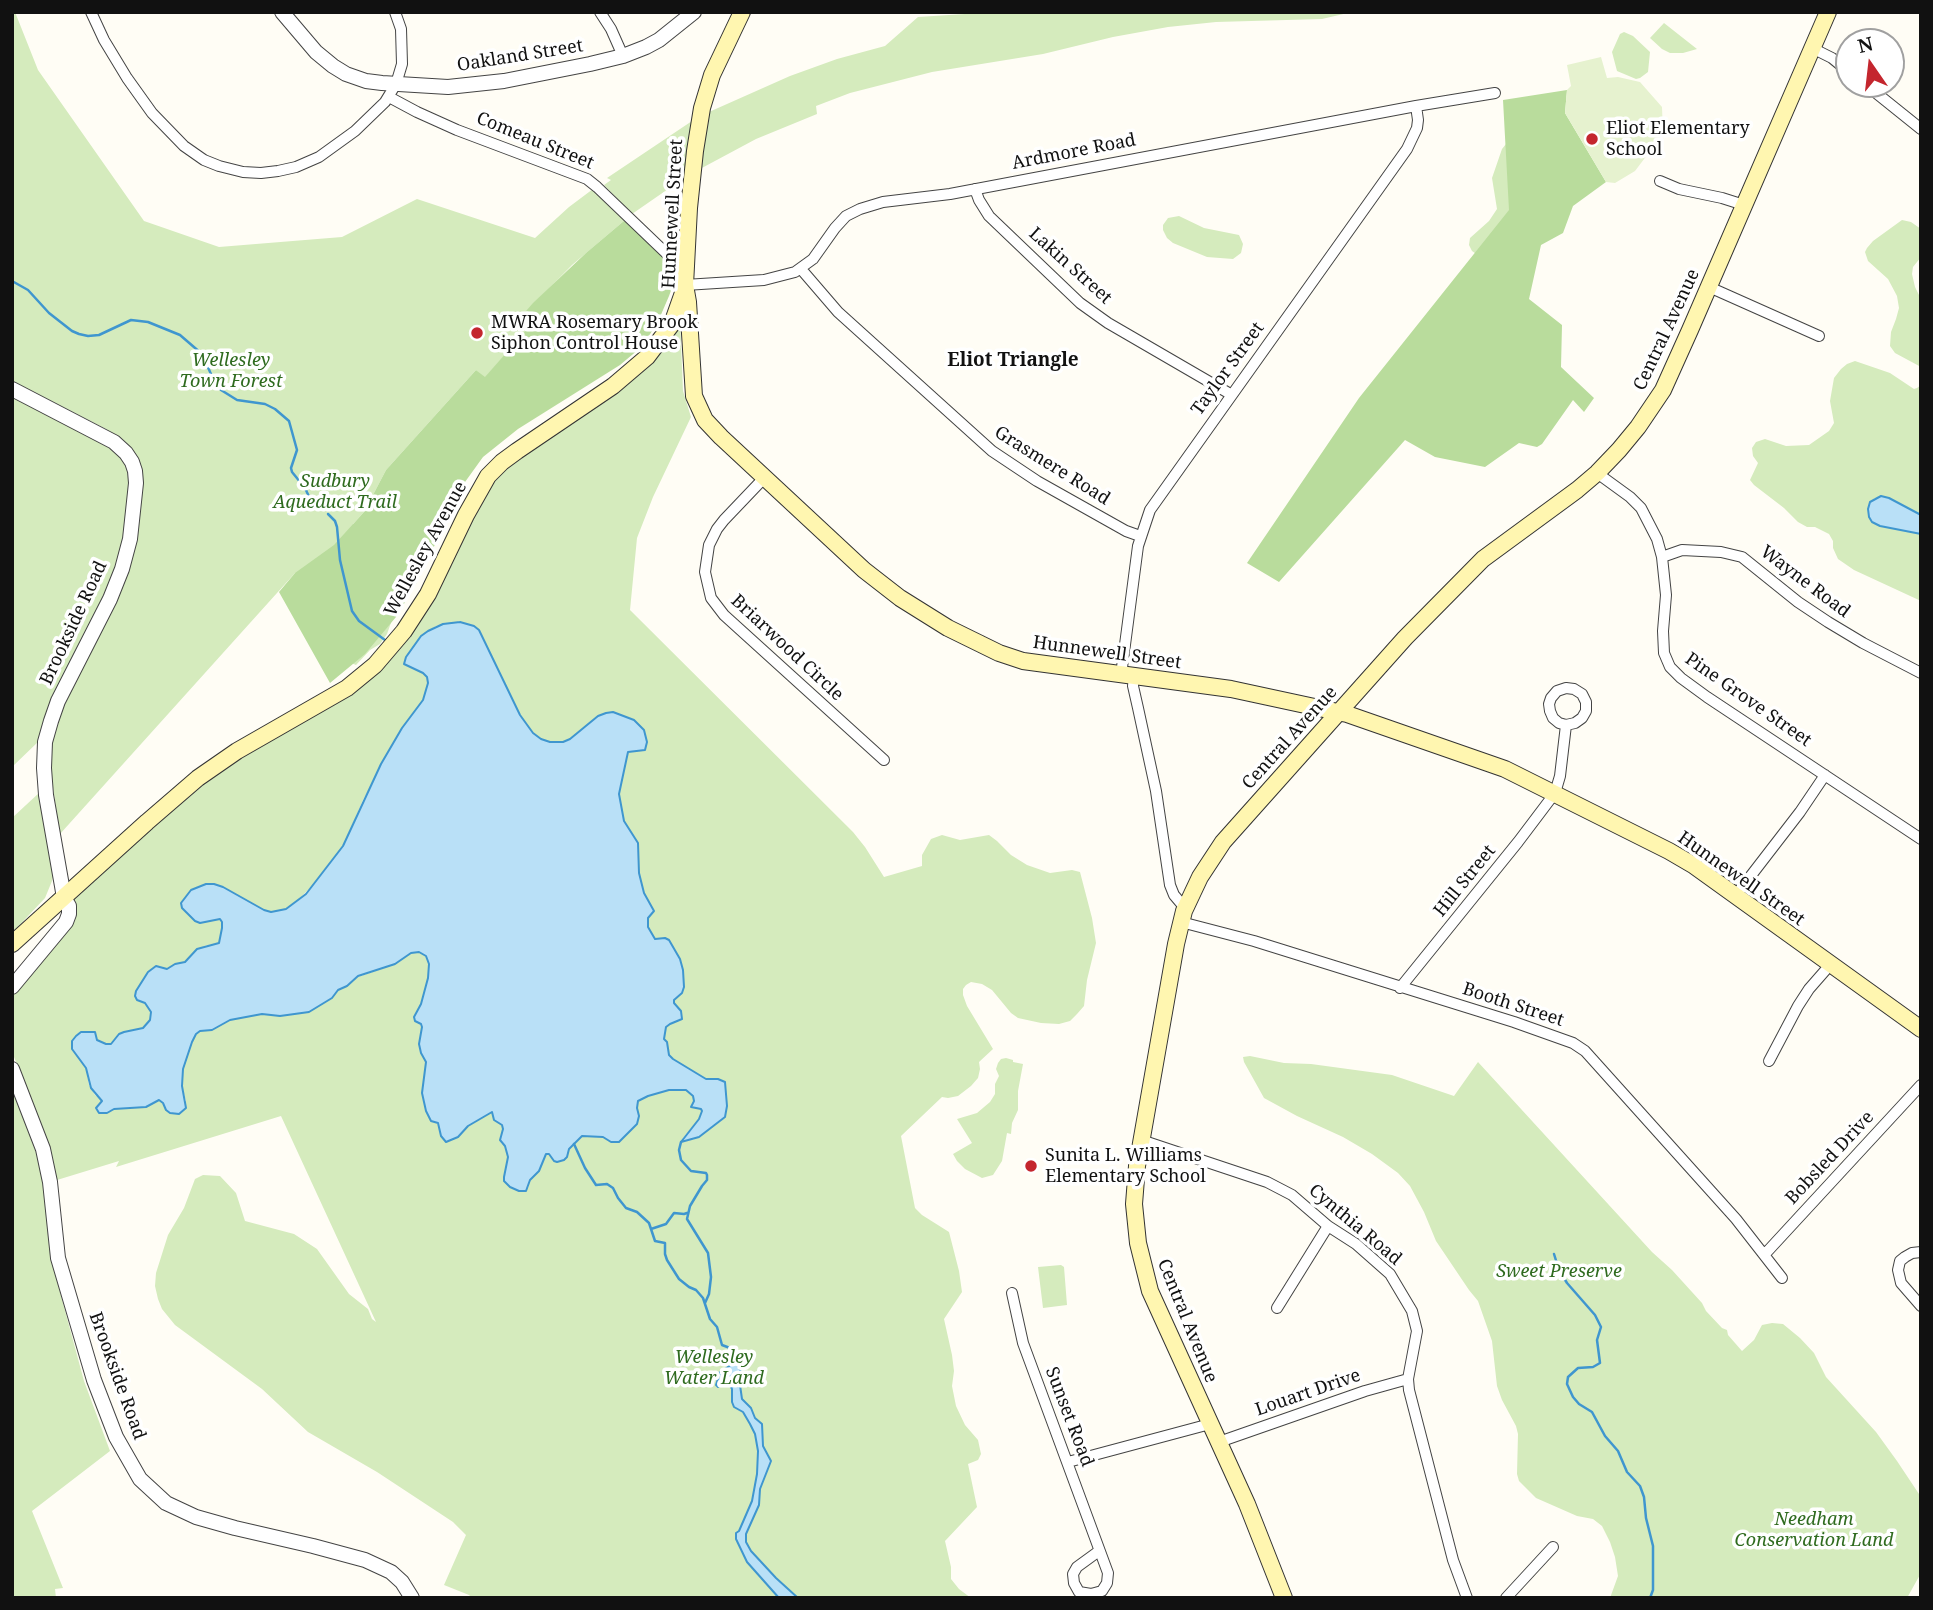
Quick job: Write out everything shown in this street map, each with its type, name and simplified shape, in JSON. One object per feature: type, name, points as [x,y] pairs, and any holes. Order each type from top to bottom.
[{"type":"main road","name":"Hunnewell Street","points":[[742,12],[716,65],[702,108],[693,168],[685,285],[692,383],[696,402],[710,426],[881,583],[948,628],[999,653],[1023,661],[1231,690],[1339,712],[1505,769],[1670,851],[1736,895],[1921,1029]]},
{"type":"main road","name":"Central Avenue","points":[[1284,1598],[1254,1519],[1153,1297],[1141,1260],[1136,1230],[1136,1172],[1173,957],[1183,915],[1197,882],[1221,846],[1405,638],[1483,559],[1597,473],[1638,427],[1663,390],[1828,12]]},
{"type":"main road","name":"Wellesley Avenue","points":[[12,944],[198,778],[237,751],[347,688],[374,665],[404,631],[428,594],[488,477],[502,462],[613,386],[647,357],[671,324],[685,285]]},
{"type":"street","points":[[91,12],[119,66],[158,120],[184,146],[204,160],[219,166],[261,173],[304,164],[326,153],[368,120],[393,90],[401,72],[402,48],[401,29],[395,12]]},
{"type":"street","name":"Oakland Street","points":[[282,12],[311,47],[339,71],[393,90],[485,84],[623,55],[659,40],[694,12]]},
{"type":"street","points":[[600,12],[623,55]]},
{"type":"street","points":[[1812,48],[1835,60]]},
{"type":"street","name":"Comeau Street","points":[[393,90],[417,112],[587,179],[668,255],[686,263]]},
{"type":"street","name":"Ardmore Road","points":[[801,269],[813,259],[840,222],[860,209],[889,201],[927,198],[1495,93]]},
{"type":"street","points":[[1883,98],[1921,128]]},
{"type":"street","name":"Taylor Street","points":[[1183,915],[1169,880],[1156,791],[1133,686],[1128,676],[1140,536],[1154,503],[1407,149],[1417,128],[1416,106]]},
{"type":"street","points":[[1660,181],[1679,189],[1744,205]]},
{"type":"street","name":"Lakin Street","points":[[975,189],[989,216],[1086,307],[1231,395]]},
{"type":"street","points":[[685,285],[764,280],[801,269]]},
{"type":"street","name":"Grasmere Road","points":[[801,269],[838,312],[992,451],[1037,481],[1126,531],[1140,536]]},
{"type":"street","points":[[1709,287],[1819,336]]},
{"type":"street","name":"Brookside Road","points":[[12,389],[114,442],[129,457],[136,477],[130,539],[122,569],[110,599],[58,701],[45,742],[44,786],[64,898],[57,933],[12,988]]},
{"type":"street","name":"Pine Grove Street","points":[[1597,473],[1641,508],[1657,539],[1666,595],[1664,653],[1670,667],[1707,697],[1921,839]]},
{"type":"street","name":"Briarwood Circle","points":[[764,478],[724,520],[711,540],[705,564],[711,598],[724,615],[884,761]]},
{"type":"street","name":"Wayne Road","points":[[1662,557],[1682,550],[1721,552],[1742,557],[1798,602],[1837,628],[1921,673]]},
{"type":"street","points":[[1555,793],[1560,776],[1566,725]]},
{"type":"street","points":[[1736,895],[1825,775]]},
{"type":"street","name":"Hill Street","points":[[1400,988],[1555,793]]},
{"type":"street","name":"Booth Street","points":[[1183,915],[1240,937],[1558,1037],[1585,1051],[1736,1219],[1782,1278]]},
{"type":"street","points":[[1769,1061],[1798,1006],[1830,965]]},
{"type":"street","name":"Brookside Road","points":[[12,1069],[43,1149],[61,1268],[94,1380],[116,1437],[139,1479],[166,1503],[196,1517],[365,1560],[391,1572],[402,1582],[412,1598]]},
{"type":"street","name":"Bobsled Drive","points":[[1765,1254],[1921,1085]]},
{"type":"street","name":"Cynthia Road","points":[[1141,1139],[1267,1182],[1292,1195],[1390,1274],[1412,1311],[1417,1331],[1408,1379],[1409,1391],[1453,1560],[1467,1598]]},
{"type":"street","points":[[1277,1308],[1328,1226]]},
{"type":"street","points":[[1921,1252],[1905,1257],[1900,1261],[1898,1270],[1901,1283],[1921,1306]]},
{"type":"street","name":"Sunset Road","points":[[1012,1293],[1021,1337],[1099,1551]]},
{"type":"street","name":"Louart Drive","points":[[1219,1442],[1365,1391],[1408,1379]]},
{"type":"street","points":[[1068,1462],[1210,1424]]},
{"type":"street","points":[[1506,1598],[1553,1548]]},
{"type":"green space","name":"Wellesley Town Forest","points":[[12,12],[15,12],[38,70],[144,221],[219,247],[342,237],[417,199],[535,238],[593,189],[625,220],[572,265],[520,318],[530,327],[485,378],[476,370],[386,470],[364,512],[353,524],[392,620],[380,644],[356,665],[351,663],[295,573],[60,834],[50,768],[52,741],[69,694],[129,571],[131,448],[106,429],[12,381]]},
{"type":"green space","points":[[996,12],[1352,12],[1322,19],[1216,22],[1168,27],[1043,54],[932,72],[850,93],[816,106],[817,114],[756,139],[700,169],[709,112],[790,76],[885,46],[918,17]]},
{"type":"green space","points":[[1664,23],[1697,49],[1670,53],[1662,49],[1650,38]]},
{"type":"green space","points":[[1624,32],[1633,36],[1650,52],[1648,72],[1640,78],[1636,79],[1617,71],[1612,52],[1620,34]]},
{"type":"green space","points":[[1601,57],[1607,78],[1618,77],[1640,82],[1662,107],[1663,134],[1635,171],[1615,183],[1606,182],[1565,113],[1567,90],[1571,86],[1567,65]]},
{"type":"green space","points":[[1567,90],[1565,113],[1606,182],[1573,206],[1563,233],[1541,245],[1529,299],[1562,325],[1561,367],[1594,398],[1584,412],[1573,400],[1542,444],[1537,447],[1519,443],[1485,467],[1435,457],[1405,440],[1279,582],[1247,563],[1359,398],[1509,210],[1503,100]]},
{"type":"green space","points":[[692,121],[684,178],[632,214],[604,185],[611,180],[607,178]]},
{"type":"green space","points":[[1506,144],[1523,190],[1479,256],[1469,245],[1470,238],[1489,221],[1497,209],[1492,178]]},
{"type":"green space","points":[[1179,216],[1204,228],[1239,235],[1243,244],[1241,253],[1233,259],[1207,257],[1173,243],[1167,238],[1163,225],[1168,218]]},
{"type":"green space","points":[[625,220],[672,266],[673,285],[657,324],[639,349],[620,365],[518,429],[483,457],[465,482],[416,584],[396,617],[365,654],[330,683],[279,592],[295,573],[334,545],[364,512],[386,470],[476,370],[485,377],[529,327],[520,318],[533,303]]},
{"type":"green space","points":[[1902,220],[1921,229],[1921,257],[1913,267],[1912,274],[1921,299],[1921,367],[1895,353],[1890,346],[1891,332],[1899,308],[1897,296],[1888,279],[1868,261],[1865,252],[1873,241]]},
{"type":"green space","name":"Wellesley Water Land","points":[[680,320],[683,391],[691,417],[637,538],[630,610],[853,832],[884,877],[922,866],[922,855],[931,839],[942,835],[960,840],[989,835],[1027,865],[1050,873],[1072,870],[1080,872],[1096,943],[1084,1006],[1070,1021],[1059,1024],[1041,1023],[1018,1018],[992,990],[982,984],[971,982],[966,985],[963,995],[967,1006],[993,1049],[979,1062],[978,1078],[971,1086],[958,1096],[942,1097],[901,1136],[915,1208],[949,1232],[959,1271],[962,1292],[944,1319],[954,1371],[952,1386],[956,1406],[965,1425],[978,1440],[981,1454],[978,1460],[968,1464],[977,1507],[945,1541],[951,1579],[971,1598],[472,1598],[444,1585],[466,1535],[453,1522],[377,1472],[308,1432],[262,1389],[175,1325],[162,1309],[158,1299],[156,1273],[168,1235],[184,1208],[195,1179],[203,1175],[220,1176],[236,1193],[245,1221],[294,1234],[317,1249],[349,1294],[368,1309],[376,1322],[281,1116],[116,1167],[119,1161],[57,1180],[42,1126],[12,1052],[12,996],[71,916],[70,899],[203,785],[394,646],[487,478],[621,383]],"holes":[[[459,622],[479,630],[520,715],[541,739],[563,742],[581,732],[589,723],[613,712],[634,720],[644,730],[647,742],[626,755],[619,794],[624,821],[635,837],[639,849],[639,873],[644,893],[653,909],[647,922],[648,927],[655,939],[665,938],[671,943],[681,993],[674,1000],[681,1011],[666,1027],[663,1036],[673,1059],[706,1079],[718,1079],[727,1106],[721,1121],[694,1139],[682,1142],[699,1119],[702,1109],[691,1105],[694,1099],[689,1091],[669,1090],[655,1094],[638,1100],[639,1116],[622,1139],[582,1136],[567,1153],[546,1154],[528,1188],[519,1191],[510,1187],[504,1181],[508,1157],[505,1146],[501,1143],[503,1129],[502,1125],[494,1120],[492,1112],[468,1126],[458,1137],[440,1127],[423,1100],[426,1062],[419,1044],[422,1027],[414,1017],[421,1004],[429,964],[426,956],[419,952],[411,953],[395,964],[358,977],[309,1012],[280,1016],[262,1014],[230,1020],[196,1034],[183,1069],[182,1086],[186,1101],[165,1107],[161,1101],[156,1100],[146,1107],[114,1109],[107,1113],[97,1106],[102,1100],[89,1085],[86,1068],[77,1055],[81,1032],[90,1033],[101,1043],[111,1044],[119,1034],[143,1028],[150,1020],[151,1012],[135,995],[148,972],[159,966],[167,969],[185,962],[204,946],[219,943],[222,928],[220,919],[200,922],[186,913],[199,886],[214,884],[223,887],[271,912],[293,905],[311,887],[343,846],[390,749],[423,700],[427,677],[404,663],[406,657],[421,636],[436,626]]]},
{"type":"green space","points":[[1855,361],[1890,373],[1914,389],[1921,385],[1921,515],[1889,498],[1875,498],[1868,509],[1880,526],[1921,534],[1921,601],[1854,570],[1838,559],[1829,534],[1798,522],[1750,480],[1758,463],[1752,448],[1756,442],[1765,439],[1786,446],[1809,445],[1829,431],[1834,423],[1830,401],[1834,378],[1847,364]]},
{"type":"green space","points":[[12,396],[110,447],[126,465],[129,483],[123,538],[109,587],[45,719],[39,741],[12,767]]},
{"type":"green space","points":[[40,792],[53,876],[45,898],[12,933],[12,818]]},
{"type":"green space","points":[[1243,1057],[1284,1063],[1392,1075],[1454,1096],[1478,1062],[1652,1252],[1672,1270],[1706,1311],[1727,1330],[1742,1351],[1754,1340],[1762,1325],[1772,1323],[1783,1324],[1814,1353],[1826,1377],[1876,1432],[1921,1497],[1921,1573],[1907,1598],[1610,1598],[1618,1576],[1615,1557],[1602,1526],[1593,1519],[1577,1516],[1536,1498],[1519,1481],[1518,1434],[1497,1386],[1492,1341],[1478,1301],[1436,1241],[1410,1186],[1398,1173],[1372,1154],[1264,1098],[1244,1062]]},
{"type":"green space","points":[[1006,1058],[1023,1064],[1018,1110],[1012,1123],[1011,1134],[1007,1133],[1002,1161],[993,1175],[982,1178],[965,1169],[953,1154],[972,1143],[957,1119],[977,1113],[990,1102],[995,1094],[995,1084],[999,1076],[996,1069],[998,1063]]},
{"type":"green space","points":[[12,1089],[40,1163],[53,1266],[84,1381],[110,1451],[32,1511],[63,1588],[55,1589],[56,1598],[12,1598]]},
{"type":"green space","points":[[1038,1267],[1064,1267],[1067,1305],[1043,1308]]},
{"type":"water","points":[[1881,496],[1921,515],[1921,534],[1872,522],[1868,509],[1870,502]]},
{"type":"water","points":[[460,622],[479,630],[520,715],[541,739],[563,742],[598,716],[613,712],[634,720],[644,730],[647,742],[645,750],[628,752],[619,794],[624,821],[638,843],[639,873],[644,893],[654,911],[648,918],[648,927],[655,939],[669,940],[683,970],[684,987],[674,1000],[681,1011],[682,1019],[666,1027],[664,1039],[673,1059],[706,1079],[725,1082],[725,1117],[699,1137],[681,1142],[702,1111],[691,1107],[693,1096],[686,1090],[669,1090],[648,1096],[638,1101],[637,1124],[619,1142],[611,1142],[603,1137],[582,1136],[569,1149],[564,1160],[554,1161],[546,1154],[526,1191],[510,1187],[504,1181],[508,1157],[500,1140],[503,1129],[502,1125],[494,1120],[492,1112],[468,1126],[458,1137],[446,1142],[441,1136],[438,1123],[431,1121],[426,1111],[422,1093],[426,1062],[419,1044],[422,1027],[414,1017],[421,1004],[429,964],[426,956],[419,952],[411,953],[395,964],[358,976],[338,990],[332,998],[309,1012],[280,1016],[262,1014],[230,1020],[212,1030],[200,1031],[192,1042],[183,1069],[182,1086],[186,1108],[179,1114],[170,1113],[159,1100],[146,1107],[99,1113],[96,1108],[102,1101],[91,1088],[86,1068],[72,1049],[72,1041],[81,1032],[95,1032],[97,1040],[111,1044],[119,1034],[143,1028],[150,1020],[151,1012],[145,1003],[137,1000],[135,996],[148,972],[156,966],[167,969],[185,962],[197,949],[219,943],[222,928],[220,919],[200,923],[182,908],[181,903],[191,890],[214,884],[271,912],[286,909],[306,894],[343,846],[381,764],[402,728],[423,700],[427,677],[404,664],[406,657],[421,636],[428,631],[443,624]]},
{"type":"water","points":[[732,1350],[736,1353],[743,1375],[740,1385],[742,1399],[762,1424],[763,1446],[771,1461],[760,1489],[759,1505],[746,1534],[746,1542],[776,1578],[798,1598],[779,1598],[747,1562],[736,1539],[736,1533],[752,1501],[758,1451],[750,1424],[743,1412],[734,1407],[732,1389],[728,1382],[725,1380],[718,1387],[716,1385],[720,1372],[731,1365],[729,1356]]},
{"type":"waterway","points":[[12,281],[28,290],[49,313],[79,334],[99,335],[131,320],[148,322],[180,335],[202,354],[221,390],[237,400],[265,404],[289,421],[297,450],[292,472],[315,504]]},
{"type":"waterway","points":[[328,514],[337,527],[340,560],[352,611],[359,621],[385,640]]},
{"type":"waterway","points":[[681,1142],[681,1160],[691,1171],[707,1175],[707,1180],[690,1206],[687,1219],[708,1253],[711,1277],[705,1303]]},
{"type":"waterway","points":[[574,1144],[596,1185],[607,1184],[613,1188],[626,1208],[637,1212],[649,1223],[655,1241],[665,1243],[667,1260],[679,1279],[703,1298],[710,1319],[717,1327],[722,1345],[730,1348],[732,1352]]},
{"type":"waterway","points":[[651,1229],[666,1224],[674,1213],[687,1213]]},
{"type":"waterway","points":[[1554,1254],[1567,1283],[1595,1315],[1601,1327],[1597,1340],[1600,1363],[1593,1367],[1578,1368],[1568,1377],[1567,1384],[1579,1404],[1592,1412],[1605,1436],[1618,1451],[1627,1472],[1640,1486],[1653,1546],[1653,1590],[1650,1598]]},
{"type":"place","name":"Eliot Elementary School","points":[[1592,139]]},
{"type":"place","name":"MWRA Rosemary Brook Siphon Control House","points":[[477,333]]},
{"type":"place","name":"Sunita L. Williams Elementary School","points":[[1031,1166]]},
{"type":"district","name":"Eliot Triangle","points":[[1013,361]]},
{"type":"park label","name":"Sudbury Aqueduct Trail","points":[[335,492]]},
{"type":"park label","name":"Sweet Preserve","points":[[1559,1272]]},
{"type":"park label","name":"Needham Conservation Land","points":[[1814,1530]]}]
